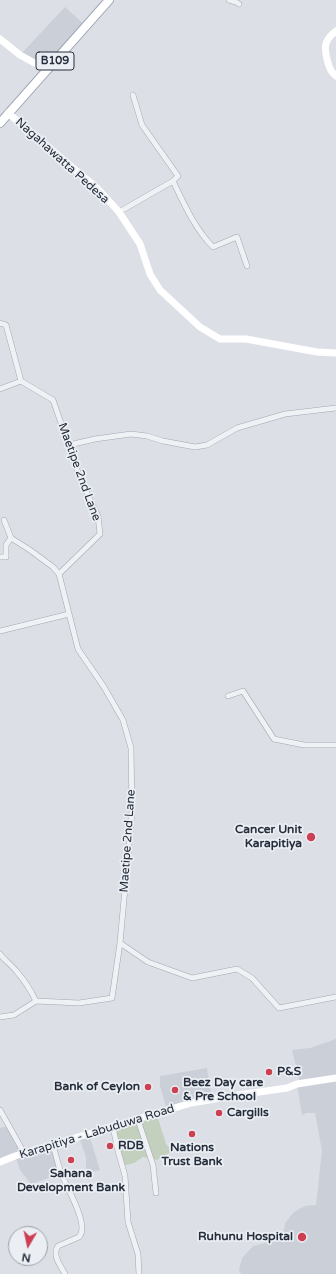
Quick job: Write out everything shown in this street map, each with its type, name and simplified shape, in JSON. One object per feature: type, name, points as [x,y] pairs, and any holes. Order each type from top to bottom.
[{"type":"main road","name":"B109","points":[[0,123],[109,0]]},
{"type":"street","points":[[229,0],[239,4]]},
{"type":"street","points":[[336,32],[328,39],[324,51],[331,72],[336,76]]},
{"type":"street","points":[[0,39],[20,55],[47,70]]},
{"type":"street","points":[[119,212],[173,181],[178,176],[142,125],[133,95]]},
{"type":"street","name":"Nagahawatta Pedesa","points":[[8,113],[99,190],[119,212],[140,244],[150,274],[160,290],[200,327],[220,339],[246,339],[318,352],[336,353]]},
{"type":"street","points":[[173,181],[188,212],[206,239],[213,246],[236,237],[247,266]]},
{"type":"street","points":[[0,323],[6,325],[21,381],[0,388]]},
{"type":"street","name":"Maetipe 2nd Lane","points":[[21,381],[53,400],[81,481],[98,516],[100,534],[59,574],[78,649],[104,687],[123,720],[131,748],[132,812],[120,943],[112,998],[80,1003],[36,1001]]},
{"type":"street","points":[[69,445],[95,439],[131,434],[196,447],[207,445],[237,428],[285,414],[336,408]]},
{"type":"street","points":[[4,520],[11,538],[53,567],[59,574]]},
{"type":"street","points":[[0,557],[6,557],[6,545],[11,538]]},
{"type":"street","points":[[23,623],[68,613]]},
{"type":"street","points":[[0,632],[68,613]]},
{"type":"street","points":[[228,696],[243,691],[274,740],[304,745],[336,745]]},
{"type":"street","points":[[120,943],[148,962],[192,978],[237,969],[252,978],[279,1008],[336,997]]},
{"type":"street","points":[[0,954],[17,971],[36,1001],[14,1015],[0,1017]]},
{"type":"street","name":"Karapitiya - Labuduwa Road","points":[[0,1162],[24,1153],[191,1103],[287,1088],[297,1084],[336,1078]]},
{"type":"street","points":[[0,1110],[24,1153]]},
{"type":"street","points":[[138,1120],[153,1165],[156,1192]]},
{"type":"street","points":[[113,1127],[125,1176],[128,1222],[138,1254],[139,1274]]},
{"type":"street","points":[[53,1145],[61,1174],[82,1220],[83,1228],[79,1237],[58,1246],[56,1249],[56,1257],[65,1274]]},
{"type":"shaded area","points":[[65,7],[86,26],[47,70],[20,55]]},
{"type":"shaded area","points":[[336,1039],[336,1274],[241,1274],[239,1270],[242,1258],[253,1246],[283,1240],[285,1223],[294,1212],[305,1206],[316,1205],[322,1151],[315,1113],[307,1113],[302,1115],[297,1084],[300,1083],[292,1050],[310,1048]]},
{"type":"shaded area","points":[[207,1068],[212,1099],[167,1110],[160,1086],[160,1076]]},
{"type":"shaded area","points":[[10,1126],[25,1153],[53,1145],[61,1174],[31,1184],[20,1170],[15,1156],[0,1162],[0,1128]]},
{"type":"shaded area","points":[[89,1134],[100,1170],[92,1172],[86,1168],[86,1157],[79,1137]]},
{"type":"green space","points":[[157,1115],[166,1144],[172,1151],[157,1160],[143,1157],[134,1163],[122,1166],[113,1127]]},
{"type":"place","name":"Cancer Unit Karapitiya","points":[[311,837]]},
{"type":"place","name":"P&S","points":[[269,1072]]},
{"type":"place","name":"Bank of Ceylon","points":[[148,1087]]},
{"type":"place","name":"Beez Day care & Pre School","points":[[175,1090]]},
{"type":"place","name":"Cargills","points":[[219,1113]]},
{"type":"place","name":"Nations Trust Bank","points":[[192,1134]]},
{"type":"place","name":"RDB","points":[[110,1146]]},
{"type":"place","name":"Sahana Development Bank","points":[[71,1160]]},
{"type":"place","name":"Ruhunu Hospital","points":[[302,1237]]}]
